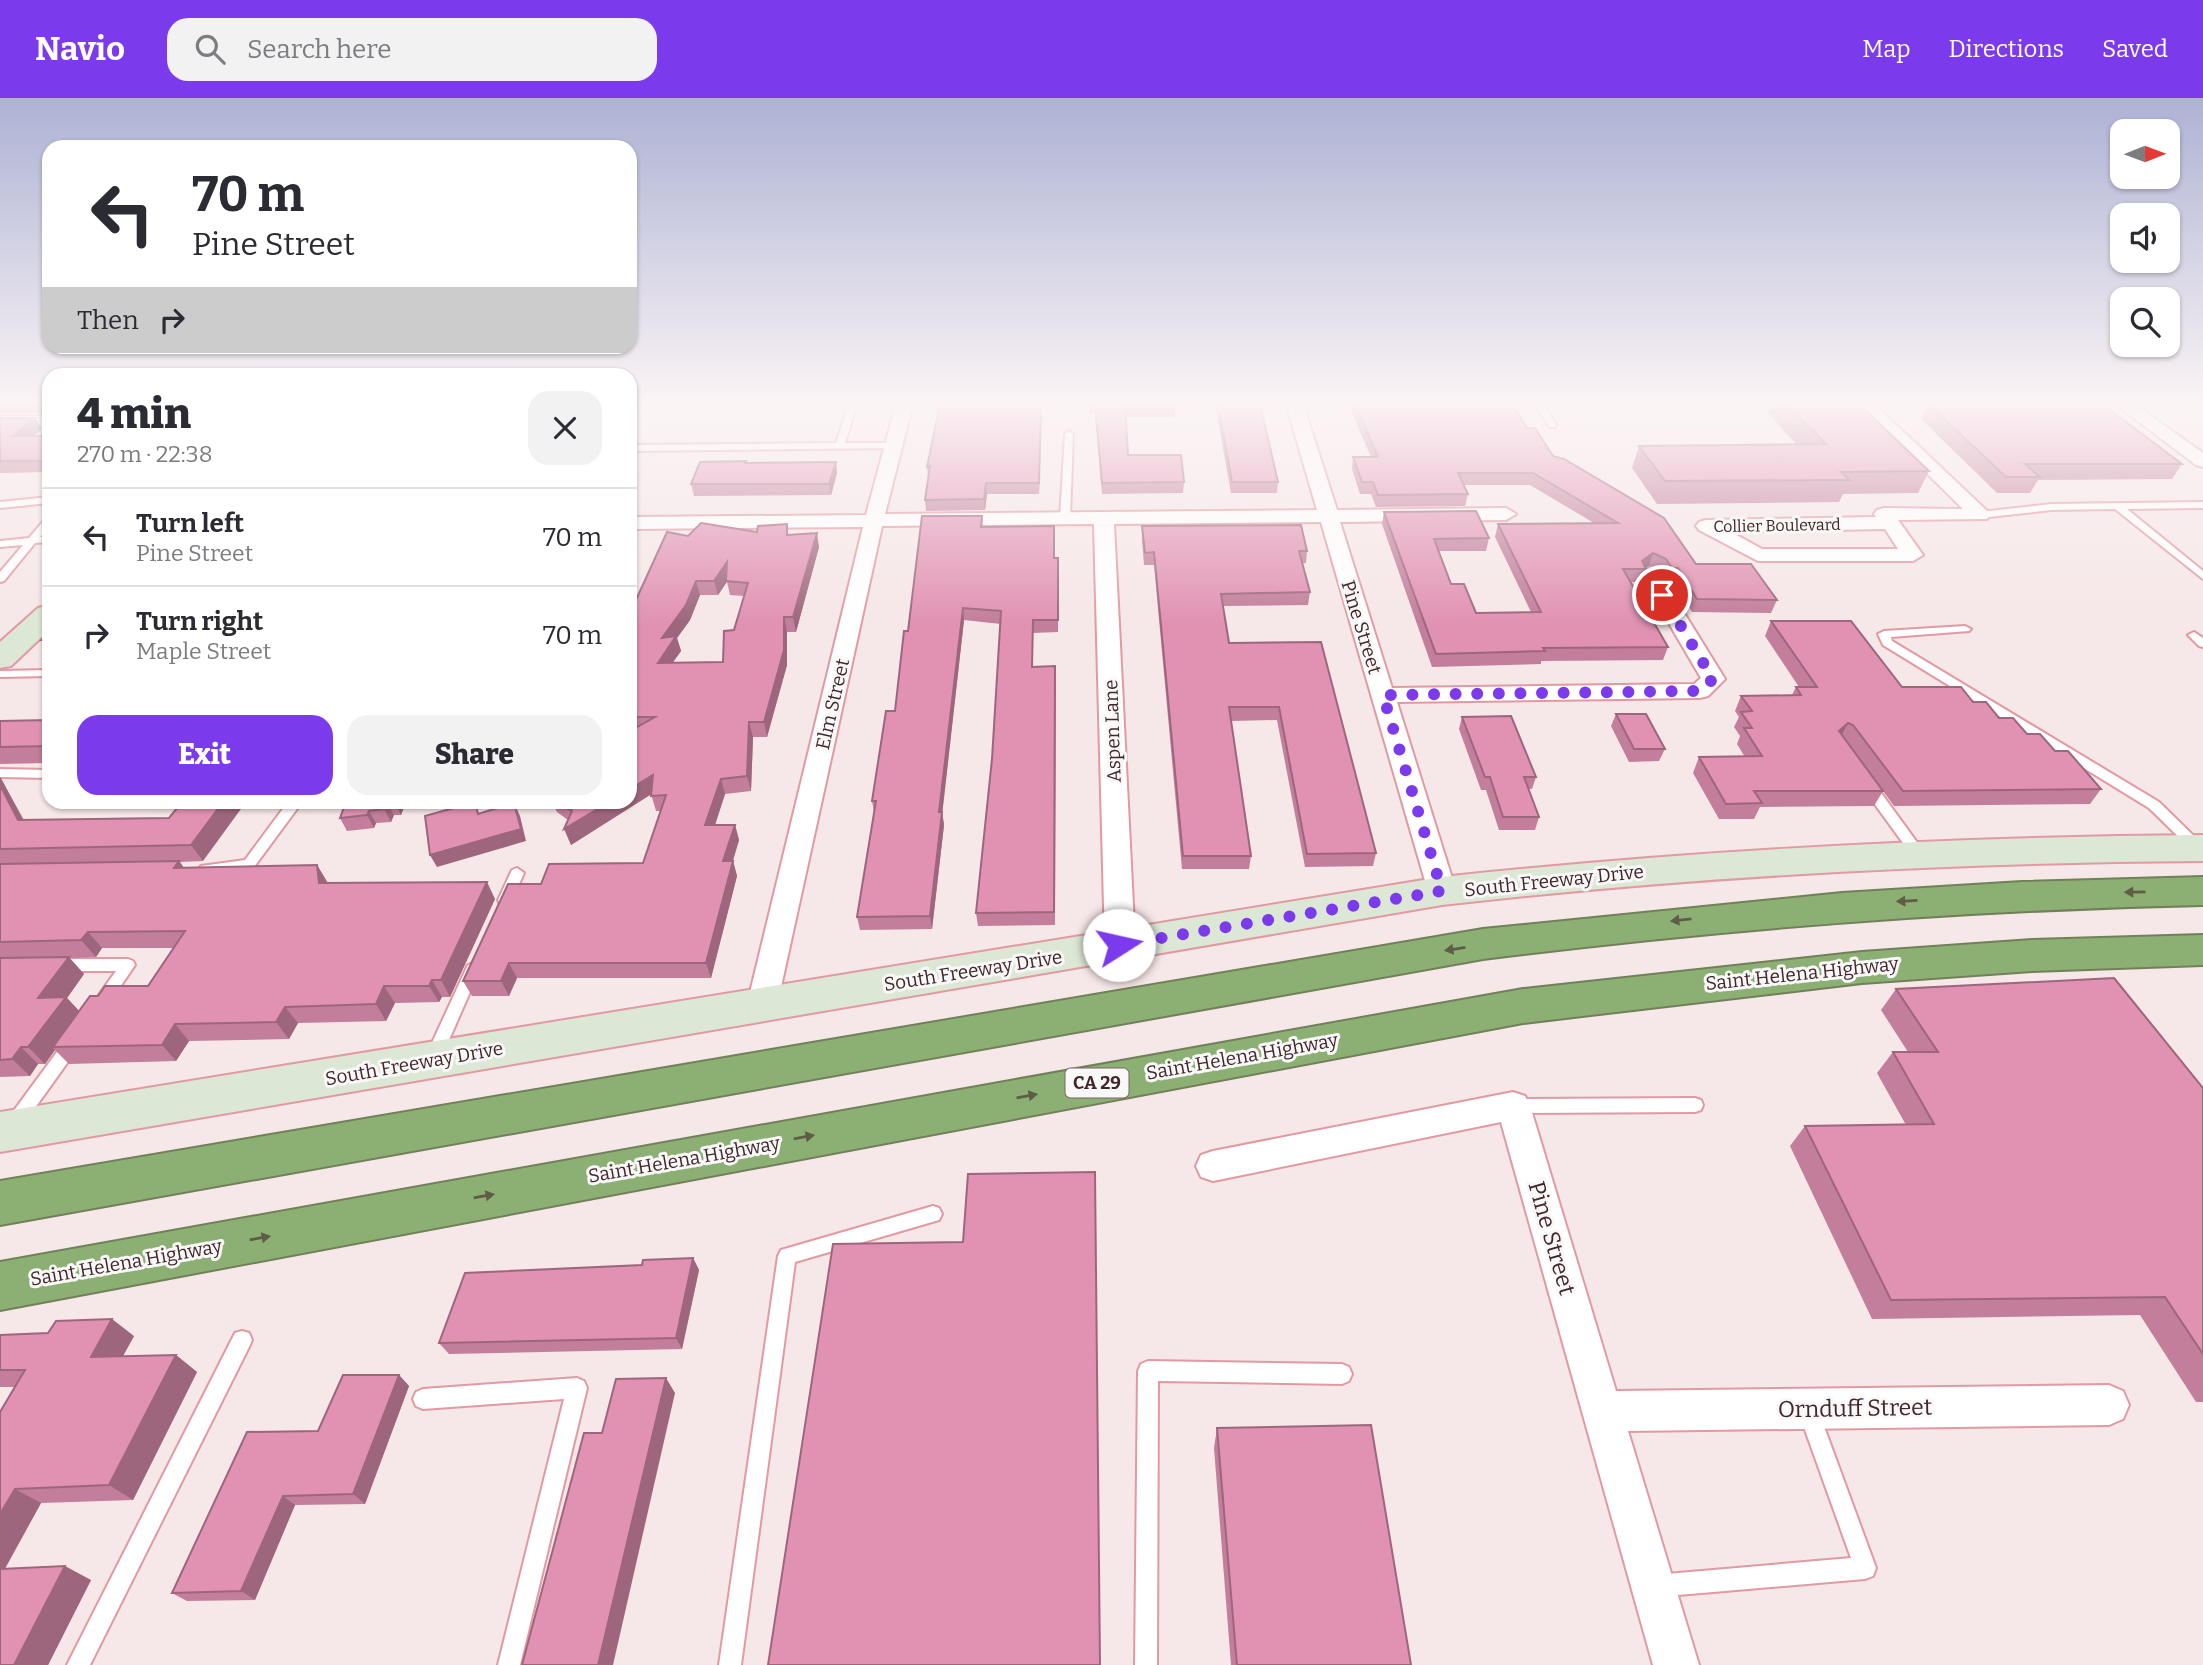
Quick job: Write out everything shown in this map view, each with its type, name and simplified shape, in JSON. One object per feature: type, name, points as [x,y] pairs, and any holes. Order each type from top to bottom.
[{"type":"highway","points":[[0,1203],[1483,944],[1715,916],[1852,904],[1978,897],[2203,891]]},
{"type":"highway","name":"Saint Helena Highway","points":[[0,1286],[1523,1006],[1735,979],[1892,964],[2036,955],[2203,950]]},
{"type":"street","name":"Elm Street","points":[[762,1005],[885,477]]},
{"type":"street","name":"Pine Street","points":[[1317,477],[1442,891]]},
{"type":"street","points":[[1941,477],[1980,515]]},
{"type":"street","points":[[637,523],[1506,514]]},
{"type":"street","name":"Collier Boulevard","points":[[1891,523],[1706,526],[1758,555],[1913,555],[1891,523],[1884,514],[1980,515]]},
{"type":"street","name":"Aspen Lane","points":[[1104,518],[1119,945]]},
{"type":"street","points":[[1383,695],[1700,691],[1713,679],[1650,574]]},
{"type":"street","points":[[0,659],[42,620]]},
{"type":"street","name":"South Freeway Drive","points":[[5,1132],[1442,891],[1564,877],[1919,855],[2201,848]]},
{"type":"street","name":"Pine Street","points":[[1513,1106],[1676,1665]]},
{"type":"street","points":[[1213,1166],[1513,1106]]},
{"type":"street","name":"Ornduff Street","points":[[1602,1411],[2109,1405]]},
{"type":"lane","points":[[1065,518],[1067,477]]},
{"type":"lane","points":[[0,505],[42,501]]},
{"type":"lane","points":[[1980,515],[2052,507],[2203,505]]},
{"type":"lane","points":[[2117,506],[2203,576]]},
{"type":"lane","points":[[0,579],[42,529]]},
{"type":"lane","points":[[0,544],[42,540]]},
{"type":"lane","points":[[1965,629],[1884,634],[1887,643],[1931,672],[2154,805],[2201,848]]},
{"type":"lane","points":[[2194,635],[2203,645]]},
{"type":"lane","points":[[0,674],[42,673]]},
{"type":"lane","points":[[0,773],[42,774]]},
{"type":"lane","points":[[1864,778],[1919,855]]},
{"type":"lane","points":[[193,870],[250,864],[290,809]]},
{"type":"lane","points":[[500,910],[517,873]]},
{"type":"lane","points":[[432,1060],[478,959]]},
{"type":"lane","points":[[5,1132],[128,965],[38,966]]},
{"type":"lane","points":[[1513,1106],[1695,1105]]},
{"type":"lane","points":[[730,1665],[788,1256],[933,1214]]},
{"type":"lane","points":[[78,1665],[242,1340]]},
{"type":"lane","points":[[1146,1665],[1149,1371],[1342,1374]]},
{"type":"lane","points":[[423,1399],[577,1388],[509,1665]]},
{"type":"lane","points":[[1653,1586],[1865,1568],[1808,1408]]},
{"type":"building","points":[[694,477],[831,477],[829,484],[691,484]]},
{"type":"building","points":[[928,477],[1039,477],[1039,483],[986,483],[984,499],[925,500]]},
{"type":"building","points":[[1101,477],[1183,477],[1184,482],[1102,483]]},
{"type":"building","points":[[1231,477],[1277,477],[1278,482],[1232,482]]},
{"type":"building","points":[[1360,477],[1460,477],[1468,494],[1378,495],[1373,482],[1362,482]]},
{"type":"building","points":[[1540,477],[1595,477],[1664,518],[1696,564],[1751,564],[1777,600],[1697,599],[1678,568],[1672,568],[1666,559],[1653,553],[1642,561],[1646,569],[1623,569],[1668,647],[1543,648],[1545,651],[1436,654],[1384,512],[1476,511],[1489,538],[1434,539],[1451,584],[1464,584],[1476,613],[1541,612],[1498,524],[1618,523]]},
{"type":"building","points":[[1662,477],[1846,477],[1849,480],[1665,481]]},
{"type":"building","points":[[922,516],[982,516],[981,527],[1054,526],[1054,558],[1058,558],[1058,620],[1033,620],[1032,667],[1055,666],[1054,912],[976,913],[992,759],[1001,611],[963,608],[939,812],[942,812],[930,916],[857,917],[876,801],[872,801],[886,711],[895,711],[904,631],[908,631]]},
{"type":"building","points":[[701,523],[757,532],[758,526],[787,524],[787,535],[817,533],[793,617],[784,617],[784,650],[764,722],[749,722],[747,776],[721,779],[705,825],[735,825],[723,861],[733,861],[706,963],[509,963],[501,981],[463,981],[508,884],[541,884],[549,864],[643,863],[666,795],[651,796],[653,775],[637,785],[637,727],[655,717],[637,717],[637,598],[667,532],[688,536]],"holes":[[[727,562],[726,581],[748,583],[734,630],[724,631],[723,662],[658,663],[676,636],[662,638],[686,605],[696,581],[714,581]]]},
{"type":"building","points":[[1301,525],[1307,551],[1299,551],[1310,592],[1221,594],[1229,643],[1321,642],[1376,853],[1307,854],[1279,707],[1229,707],[1251,856],[1183,856],[1154,552],[1145,553],[1142,526]]},
{"type":"building","points":[[1771,621],[1851,621],[1902,687],[1961,687],[1973,702],[1986,702],[1999,718],[2013,718],[2027,734],[2040,734],[2055,751],[2068,751],[2101,789],[1903,791],[1853,725],[1848,723],[1839,731],[1883,791],[1754,791],[1762,803],[1726,804],[1699,757],[1762,756],[1744,728],[1752,728],[1741,712],[1752,711],[1741,696],[1801,695],[1796,687],[1817,687]]},
{"type":"building","points":[[1616,714],[1646,714],[1665,749],[1634,749]]},
{"type":"building","points":[[1511,716],[1536,777],[1524,777],[1539,817],[1503,817],[1490,777],[1485,777],[1462,717]]},
{"type":"building","points":[[42,720],[42,746],[0,747],[0,721]]},
{"type":"building","points":[[0,785],[18,820],[169,818],[176,809],[218,809],[191,845],[0,849]]},
{"type":"building","points":[[343,809],[384,809],[369,811],[367,815],[340,818]]},
{"type":"building","points":[[450,809],[477,809],[478,814],[494,809],[516,809],[521,829],[430,855],[425,816]]},
{"type":"building","points":[[569,809],[597,809],[564,829],[572,811]]},
{"type":"building","points":[[179,861],[174,868],[317,865],[319,883],[487,882],[441,980],[432,980],[429,986],[384,986],[376,1004],[285,1007],[276,1022],[175,1024],[162,1045],[53,1047],[90,996],[98,996],[105,986],[148,986],[185,931],[88,932],[81,940],[0,942],[0,864]]},
{"type":"building","points":[[69,957],[38,998],[66,997],[28,1047],[21,1047],[12,1059],[0,1060],[0,958]]},
{"type":"building","points":[[2114,978],[2203,1088],[2203,1354],[2165,1297],[1891,1300],[1805,1126],[1934,1124],[1893,1052],[1938,1052],[1896,989]]},
{"type":"building","points":[[1095,1172],[1100,1665],[768,1665],[833,1244],[963,1242],[968,1174]]},
{"type":"building","points":[[693,1258],[676,1338],[439,1343],[465,1273],[642,1265],[643,1260]]},
{"type":"building","points":[[112,1319],[91,1357],[176,1355],[109,1485],[15,1489],[0,1514],[0,1412],[25,1370],[0,1370],[0,1335],[48,1333],[56,1321]]},
{"type":"building","points":[[343,1375],[399,1375],[353,1494],[283,1496],[241,1591],[172,1593],[247,1432],[318,1431]]},
{"type":"building","points":[[666,1378],[598,1665],[522,1665],[584,1433],[602,1433],[616,1379]]},
{"type":"building","points":[[1371,1425],[1411,1665],[1237,1665],[1217,1428]]},
{"type":"building","points":[[65,1566],[14,1665],[0,1665],[0,1569]]},
{"type":"route","points":[[1119,945],[1442,891],[1383,695],[1700,691],[1713,679],[1662,595]]}]
